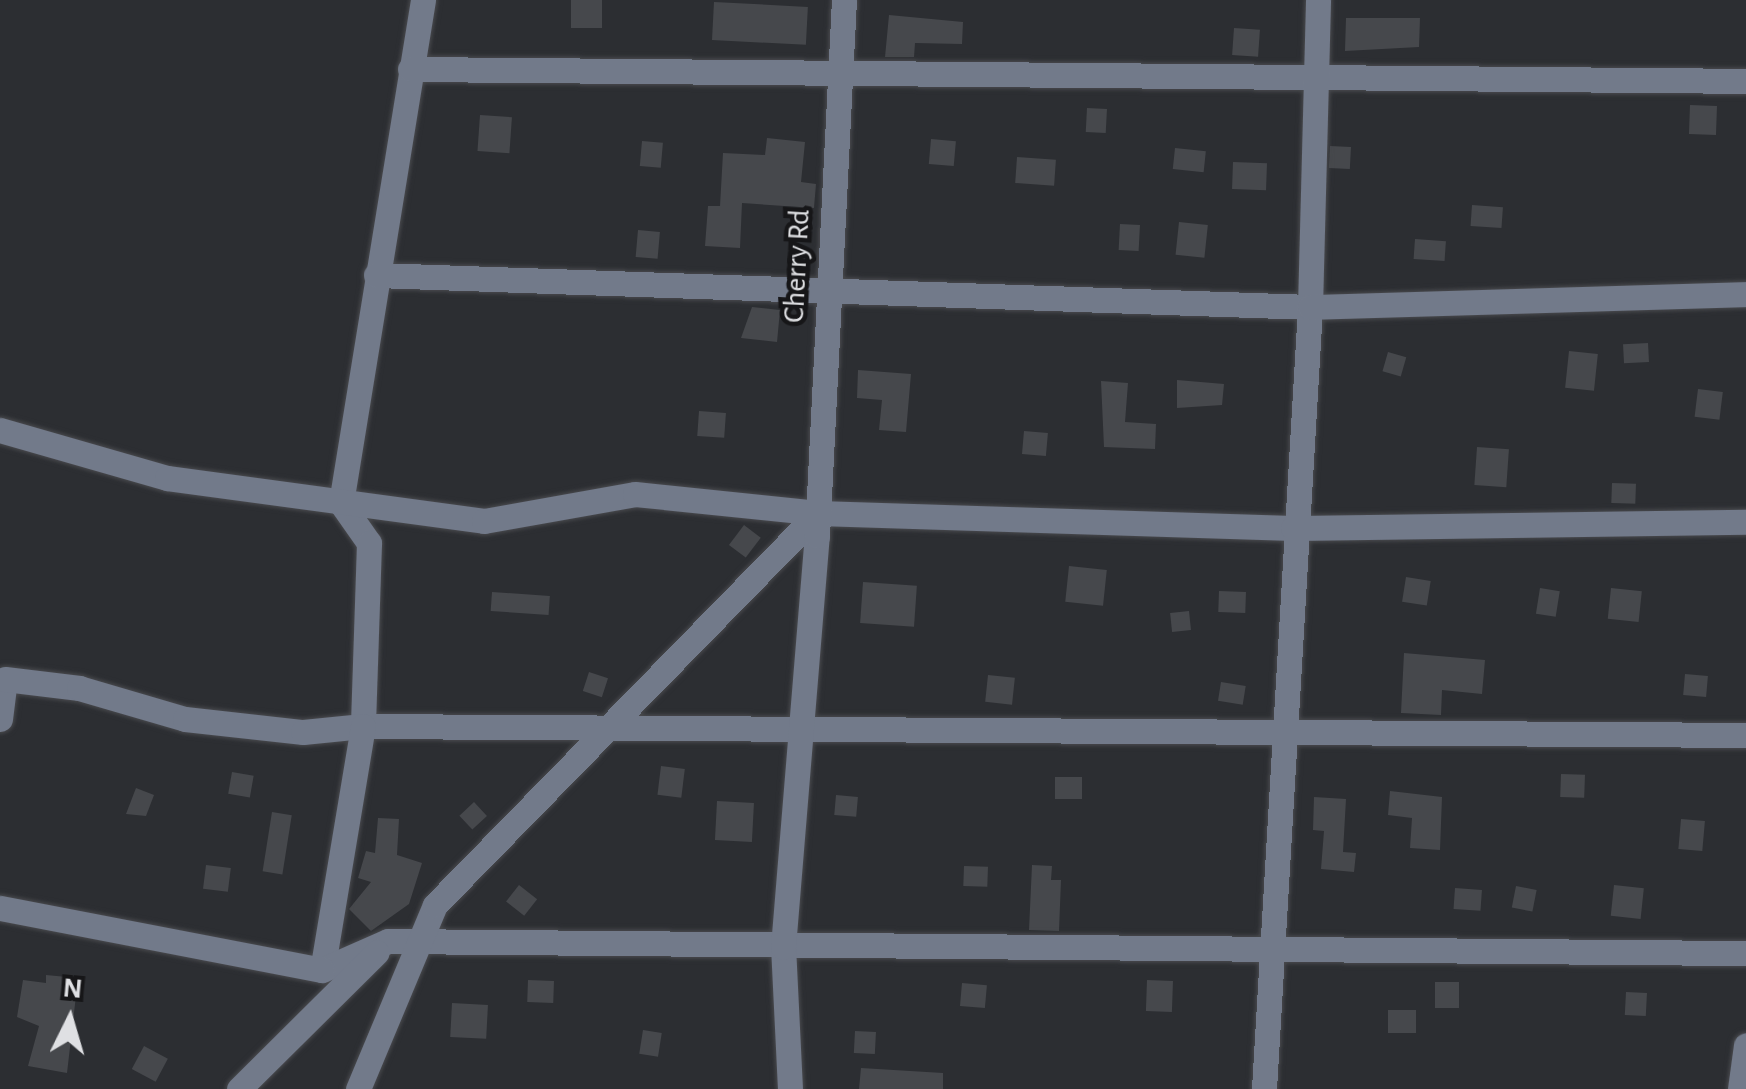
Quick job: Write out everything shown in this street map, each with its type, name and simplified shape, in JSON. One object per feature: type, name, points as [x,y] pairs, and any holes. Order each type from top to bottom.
[{"type":"street","points":[[322,970],[363,726],[370,543],[341,503],[423,0]]},
{"type":"street","name":"Cherry Rd","points":[[790,1089],[783,947],[804,725],[817,524],[844,0]]},
{"type":"street","points":[[1264,1089],[1310,307],[1318,0]]},
{"type":"street","points":[[410,69],[1746,81]]},
{"type":"street","points":[[376,275],[829,287],[1310,307],[1746,294]]},
{"type":"street","points":[[0,430],[167,478],[484,521],[635,494],[817,524],[1297,528],[1746,522]]},
{"type":"street","points":[[239,1089],[388,941],[435,905],[607,726],[817,524]]},
{"type":"street","points":[[0,719],[5,679],[78,688],[185,719],[303,732],[363,726],[804,725],[1285,734],[1746,735]]},
{"type":"street","points":[[358,1089],[435,905]]},
{"type":"street","points":[[0,908],[322,970],[388,941],[1272,952],[1746,953]]},
{"type":"street","points":[[1740,1089],[1746,1045]]},
{"type":"building","points":[[571,0],[602,0],[602,28],[571,28]]},
{"type":"building","points":[[714,2],[808,7],[806,45],[712,40]]},
{"type":"building","points":[[889,15],[963,22],[962,44],[915,43],[914,57],[885,57]]},
{"type":"building","points":[[1346,18],[1420,18],[1419,47],[1345,51]]},
{"type":"building","points":[[1234,28],[1260,30],[1258,57],[1232,55]]},
{"type":"building","points":[[1690,105],[1717,106],[1716,135],[1689,134]]},
{"type":"building","points":[[1087,108],[1107,109],[1106,133],[1086,132]]},
{"type":"building","points":[[480,115],[512,117],[509,153],[477,151]]},
{"type":"building","points":[[767,138],[805,142],[801,182],[816,184],[814,208],[742,203],[740,248],[705,246],[708,206],[720,206],[723,153],[765,155]]},
{"type":"building","points":[[931,139],[956,141],[954,166],[929,164]]},
{"type":"building","points":[[642,141],[663,143],[661,168],[640,166]]},
{"type":"building","points":[[1330,146],[1351,147],[1350,169],[1329,168]]},
{"type":"building","points":[[1175,148],[1206,151],[1204,172],[1173,169]]},
{"type":"building","points":[[1017,157],[1056,160],[1054,186],[1015,183]]},
{"type":"building","points":[[1233,162],[1267,163],[1266,190],[1232,189]]},
{"type":"building","points":[[1472,205],[1503,207],[1501,228],[1471,226]]},
{"type":"building","points":[[1179,222],[1208,225],[1204,258],[1176,255]]},
{"type":"building","points":[[1120,224],[1140,225],[1139,251],[1119,250]]},
{"type":"building","points":[[638,230],[660,232],[658,259],[636,257]]},
{"type":"building","points":[[1415,239],[1446,241],[1445,261],[1414,259]]},
{"type":"building","points":[[752,307],[780,310],[777,342],[741,338]]},
{"type":"building","points":[[1648,343],[1649,362],[1624,363],[1623,344]]},
{"type":"building","points":[[1569,351],[1598,354],[1594,391],[1565,388]]},
{"type":"building","points":[[1388,352],[1406,357],[1401,376],[1382,371]]},
{"type":"building","points":[[858,370],[911,374],[906,432],[879,430],[882,400],[857,398]]},
{"type":"building","points":[[1177,380],[1224,384],[1222,405],[1177,408]]},
{"type":"building","points":[[1101,381],[1128,383],[1125,422],[1156,424],[1155,449],[1104,447]]},
{"type":"building","points":[[1698,389],[1723,392],[1719,420],[1695,417]]},
{"type":"building","points":[[699,411],[726,413],[724,438],[697,436]]},
{"type":"building","points":[[1024,431],[1048,433],[1046,456],[1022,454]]},
{"type":"building","points":[[1477,447],[1509,449],[1506,487],[1474,485]]},
{"type":"building","points":[[1612,483],[1636,484],[1635,504],[1611,503]]},
{"type":"building","points":[[744,525],[761,538],[746,558],[729,545]]},
{"type":"building","points":[[1069,566],[1107,570],[1103,606],[1065,602]]},
{"type":"building","points":[[1406,577],[1431,581],[1427,606],[1402,602]]},
{"type":"building","points":[[863,582],[917,586],[914,627],[860,623]]},
{"type":"building","points":[[1540,588],[1560,591],[1556,617],[1536,614]]},
{"type":"building","points":[[1611,588],[1642,591],[1639,622],[1608,619]]},
{"type":"building","points":[[1219,591],[1246,592],[1245,613],[1218,612]]},
{"type":"building","points":[[492,592],[550,596],[549,615],[491,611]]},
{"type":"building","points":[[1189,611],[1191,630],[1172,632],[1170,613]]},
{"type":"building","points":[[1404,653],[1485,660],[1482,694],[1442,690],[1441,715],[1401,713]]},
{"type":"building","points":[[589,672],[608,678],[602,697],[583,691]]},
{"type":"building","points":[[1685,674],[1708,676],[1706,697],[1683,695]]},
{"type":"building","points":[[988,675],[1015,678],[1012,705],[985,702]]},
{"type":"building","points":[[1221,682],[1246,686],[1243,705],[1218,701]]},
{"type":"building","points":[[661,766],[685,769],[681,798],[657,795]]},
{"type":"building","points":[[232,772],[254,776],[250,797],[228,794]]},
{"type":"building","points":[[1561,774],[1585,775],[1584,798],[1560,797]]},
{"type":"building","points":[[1055,777],[1082,777],[1082,799],[1055,799]]},
{"type":"building","points":[[136,788],[154,795],[146,816],[126,814]]},
{"type":"building","points":[[1390,791],[1442,797],[1440,850],[1410,848],[1412,818],[1388,815]]},
{"type":"building","points":[[836,795],[858,797],[856,817],[834,815]]},
{"type":"building","points":[[1314,797],[1346,799],[1343,852],[1356,853],[1354,872],[1321,869],[1324,831],[1313,830]]},
{"type":"building","points":[[717,801],[754,803],[752,842],[715,840]]},
{"type":"building","points":[[474,802],[487,816],[472,830],[459,816]]},
{"type":"building","points":[[272,812],[292,815],[282,874],[263,871]]},
{"type":"building","points":[[378,818],[399,819],[397,855],[422,863],[409,904],[371,931],[349,909],[371,882],[358,878],[366,851],[375,853]]},
{"type":"building","points":[[1681,819],[1705,821],[1702,851],[1678,849]]},
{"type":"building","points":[[206,865],[231,868],[228,892],[203,889]]},
{"type":"building","points":[[1032,865],[1052,866],[1051,880],[1061,880],[1059,931],[1029,930]]},
{"type":"building","points":[[964,866],[988,867],[987,887],[963,886]]},
{"type":"building","points":[[519,885],[537,899],[524,916],[506,902]]},
{"type":"building","points":[[1614,885],[1644,888],[1641,919],[1611,916]]},
{"type":"building","points":[[1516,886],[1537,890],[1532,912],[1512,908]]},
{"type":"building","points":[[1455,888],[1482,890],[1480,911],[1454,909]]},
{"type":"building","points":[[46,975],[67,977],[66,985],[77,987],[67,1073],[28,1066],[39,1026],[17,1017],[23,980],[46,983]]},
{"type":"building","points":[[528,980],[554,981],[553,1003],[527,1002]]},
{"type":"building","points":[[1147,980],[1173,981],[1172,1012],[1146,1011]]},
{"type":"building","points":[[1435,982],[1459,982],[1459,1008],[1435,1008]]},
{"type":"building","points":[[962,983],[987,985],[985,1008],[960,1006]]},
{"type":"building","points":[[1626,992],[1647,993],[1646,1016],[1625,1015]]},
{"type":"building","points":[[452,1003],[488,1005],[486,1039],[450,1037]]},
{"type":"building","points":[[1388,1010],[1416,1010],[1416,1033],[1388,1033]]},
{"type":"building","points":[[643,1030],[662,1033],[658,1057],[639,1054]]},
{"type":"building","points":[[855,1031],[876,1032],[875,1054],[854,1053]]},
{"type":"building","points":[[144,1046],[168,1059],[156,1082],[132,1069]]},
{"type":"building","points":[[861,1068],[943,1073],[943,1089],[859,1089]]}]
